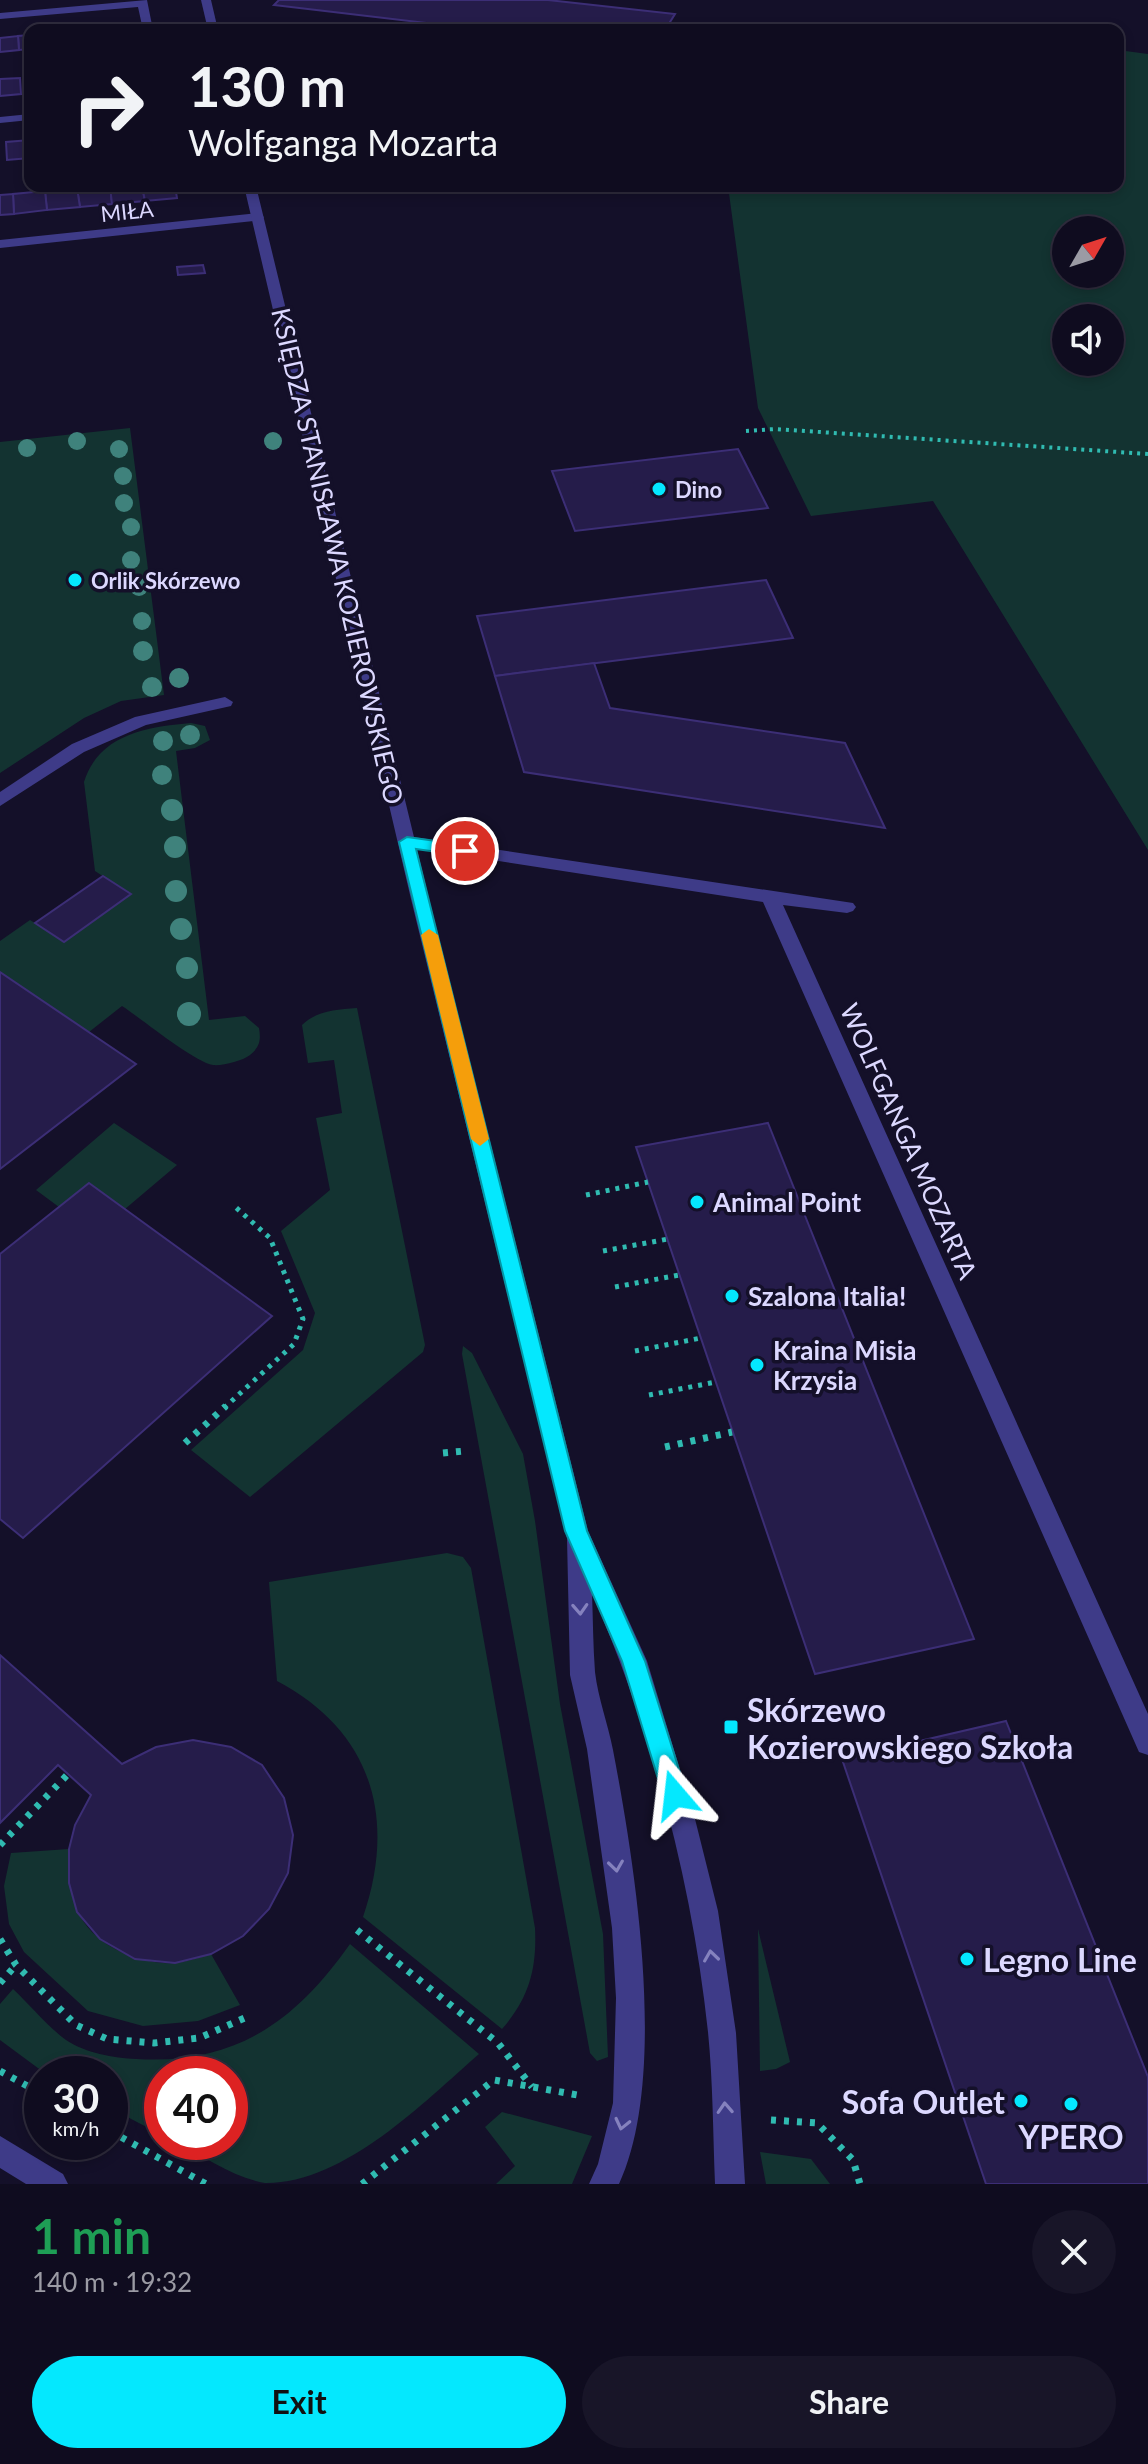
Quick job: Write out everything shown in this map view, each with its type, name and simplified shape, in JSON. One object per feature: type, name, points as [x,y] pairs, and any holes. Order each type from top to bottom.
[{"type":"street","points":[[206,0],[212,24]]},
{"type":"street","points":[[0,16],[142,1],[147,24]]},
{"type":"street","points":[[0,120],[24,118]]},
{"type":"street","name":"KSIĘDZA STANISŁAWA KOZIEROWSKIEGO","points":[[252,192],[576,1531],[634,1661],[693,1865],[704,1911],[722,2033],[730,2184]]},
{"type":"street","name":"MIŁA","points":[[0,244],[258,217]]},
{"type":"street","points":[[0,800],[78,748],[141,721],[225,702]]},
{"type":"street","points":[[407,842],[847,907]]},
{"type":"street","name":"WOLFGANGA MOZARTA","points":[[770,897],[1148,1743]]},
{"type":"street","name":"KSIĘDZA STANISŁAWA KOZIEROWSKIEGO","points":[[576,1531],[583,1675],[600,1749],[624,1913],[630,1998],[627,2103],[612,2167],[604,2184]]},
{"type":"street","points":[[0,2151],[53,2184]]},
{"type":"path","points":[[746,431],[775,429],[1148,454]]},
{"type":"path","points":[[586,1195],[648,1182]]},
{"type":"path","points":[[185,1443],[294,1344],[303,1319],[270,1238],[232,1204]]},
{"type":"path","points":[[603,1251],[668,1239]]},
{"type":"path","points":[[615,1287],[679,1275]]},
{"type":"path","points":[[635,1351],[701,1338]]},
{"type":"path","points":[[649,1395],[716,1382]]},
{"type":"path","points":[[665,1447],[732,1432]]},
{"type":"path","points":[[443,1453],[465,1451]]},
{"type":"path","points":[[0,1845],[69,1773]]},
{"type":"path","points":[[357,1930],[498,2043],[533,2088]]},
{"type":"path","points":[[0,1939],[16,1965],[76,2025],[107,2039],[154,2043],[199,2038],[247,2017]]},
{"type":"path","points":[[0,1983],[16,1965]]},
{"type":"path","points":[[0,2071],[24,2084]]},
{"type":"path","points":[[362,2184],[494,2080],[596,2098]]},
{"type":"path","points":[[760,2120],[817,2123],[853,2160],[860,2184]]},
{"type":"path","points":[[128,2141],[206,2184]]},
{"type":"green space","points":[[1124,51],[1148,54],[1148,850],[933,501],[811,516],[758,408],[729,192],[1124,192]]},
{"type":"green space","name":"Orlik Skórzewo","points":[[130,428],[164,695],[121,701],[84,718],[0,773],[0,442]]},
{"type":"green space","points":[[191,723],[205,726],[210,740],[195,748],[176,751],[209,1020],[245,1016],[260,1032],[258,1046],[250,1055],[217,1065],[194,1056],[122,1006],[89,1032],[0,972],[0,941],[30,920],[64,941],[130,894],[95,871],[84,782],[91,766],[113,743],[142,731]]},
{"type":"green space","points":[[357,1008],[425,1345],[423,1352],[250,1497],[191,1450],[303,1350],[315,1313],[281,1231],[330,1190],[316,1118],[342,1113],[334,1060],[308,1063],[302,1025],[321,1014]]},
{"type":"green space","points":[[114,1123],[177,1165],[125,1209],[89,1184],[59,1207],[36,1190]]},
{"type":"green space","points":[[463,1346],[472,1353],[523,1454],[560,1704],[603,1934],[608,2057],[597,2061],[590,2053]]},
{"type":"green space","points":[[447,1553],[463,1557],[471,1568],[535,1928],[533,1970],[519,2006],[502,2029],[363,1917],[373,1880],[377,1845],[376,1812],[368,1781],[355,1752],[335,1725],[309,1701],[277,1681],[269,1582]]},
{"type":"green space","points":[[69,1849],[74,1902],[93,1933],[118,1950],[161,1963],[189,1961],[211,1954],[240,2005],[198,2021],[143,2026],[88,2011],[24,1952],[9,1924],[4,1886],[11,1853]]},
{"type":"green space","points":[[758,1929],[790,2062],[776,2069],[760,2071]]},
{"type":"green space","points":[[350,1944],[479,2054],[381,2137],[324,2170],[295,2180],[265,2183],[230,2172],[208,2160],[248,2160],[248,2056],[195,2056],[233,2046],[260,2033],[307,1996]]},
{"type":"green space","points":[[13,1989],[59,2034],[74,2045],[109,2056],[24,2058],[0,2040],[0,2004]]},
{"type":"green space","points":[[128,2058],[144,2059],[144,2126],[128,2117]]},
{"type":"green space","points":[[502,2112],[592,2136],[572,2184],[496,2184],[515,2166],[485,2127]]},
{"type":"green space","points":[[760,2152],[811,2159],[830,2184],[766,2184]]},
{"type":"building","points":[[279,0],[548,0],[675,14],[669,24],[435,24],[274,5]]},
{"type":"building","points":[[18,36],[24,36],[24,50],[19,50]]},
{"type":"building","points":[[18,36],[19,50],[0,52],[0,38]]},
{"type":"building","points":[[20,78],[21,94],[0,96],[0,79]]},
{"type":"building","points":[[24,140],[24,159],[7,160],[6,142]]},
{"type":"building","points":[[45,192],[78,192],[80,207],[47,210]]},
{"type":"building","points":[[45,192],[47,210],[14,214],[13,194]]},
{"type":"building","points":[[78,192],[111,192],[112,204],[80,207]]},
{"type":"building","points":[[111,192],[143,192],[145,201],[112,204]]},
{"type":"building","points":[[143,192],[176,192],[177,198],[145,201]]},
{"type":"building","points":[[13,194],[14,214],[0,215],[0,195]]},
{"type":"building","points":[[203,265],[205,273],[178,275],[177,267]]},
{"type":"building","name":"Dino","points":[[738,449],[768,508],[575,531],[552,471]]},
{"type":"building","points":[[766,580],[793,638],[495,676],[477,616]]},
{"type":"building","points":[[594,663],[610,708],[845,743],[885,828],[524,772],[495,676]]},
{"type":"building","points":[[103,876],[131,894],[64,942],[35,923]]},
{"type":"building","points":[[0,972],[136,1064],[0,1169]]},
{"type":"building","points":[[768,1123],[974,1639],[815,1674],[636,1147]]},
{"type":"building","points":[[89,1183],[272,1316],[23,1538],[0,1519],[0,1254]]},
{"type":"building","points":[[0,1655],[122,1764],[156,1747],[193,1740],[231,1747],[262,1765],[284,1798],[293,1835],[288,1873],[269,1909],[243,1936],[211,1954],[175,1963],[135,1959],[100,1939],[77,1912],[69,1883],[69,1849],[75,1825],[91,1795],[58,1765],[0,1823]]},
{"type":"building","points":[[1006,1721],[1148,2077],[1148,2184],[986,2184],[842,1759]]},
{"type":"slow traffic","points":[[429,935],[480,1139]]},
{"type":"place","name":"Dino","points":[[659,489]]},
{"type":"place","name":"Orlik Skórzewo","points":[[75,580]]},
{"type":"place","name":"Animal Point","points":[[697,1202]]},
{"type":"place","name":"Szalona Italia!","points":[[732,1296]]},
{"type":"place","name":"Kraina Misia Krzysia","points":[[757,1365]]},
{"type":"place","name":"Skórzewo Kozierowskiego Szkoła","points":[[731,1727]]},
{"type":"place","name":"Legno Line","points":[[967,1959]]},
{"type":"place","name":"Sofa Outlet","points":[[1021,2101]]},
{"type":"place","name":"YPERO","points":[[1071,2104]]},
{"type":"route","points":[[465,851],[407,842],[576,1531],[634,1661],[675,1795]]}]
